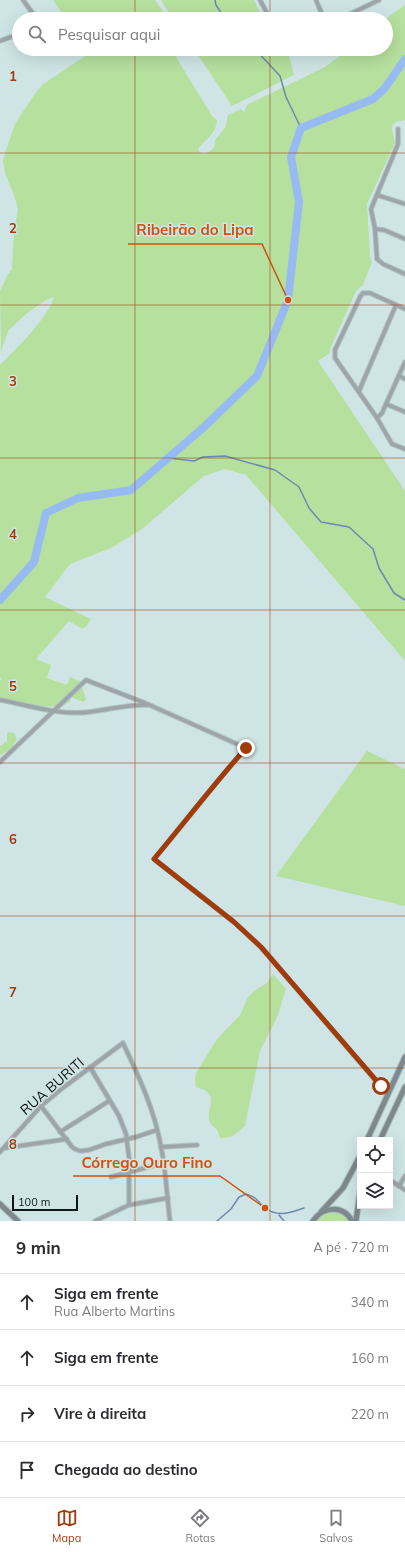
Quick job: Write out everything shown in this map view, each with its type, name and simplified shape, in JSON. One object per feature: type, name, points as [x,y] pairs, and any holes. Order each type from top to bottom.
[{"type":"main road","points":[[368,1137],[405,1058]]},
{"type":"main road","points":[[382,1137],[404,1093],[405,1087]]},
{"type":"main road","points":[[313,1221],[343,1188],[357,1162]]},
{"type":"main road","points":[[0,1204],[18,1221]]},
{"type":"main road","points":[[321,1212],[338,1209],[348,1215],[352,1221]]},
{"type":"main road","points":[[356,1221],[358,1209]]},
{"type":"street","points":[[23,0],[32,12]]},
{"type":"street","points":[[260,0],[266,12]]},
{"type":"street","points":[[316,0],[321,12]]},
{"type":"street","points":[[353,12],[373,1],[379,0]]},
{"type":"street","points":[[0,41],[12,37]]},
{"type":"street","points":[[398,129],[398,144],[371,210],[375,229],[377,259],[383,264],[405,274]]},
{"type":"street","points":[[377,195],[405,204]]},
{"type":"street","points":[[375,229],[384,230],[405,239]]},
{"type":"street","points":[[405,309],[370,293],[363,293],[336,350],[335,358],[378,418],[392,444],[405,449]]},
{"type":"street","points":[[359,391],[396,305]]},
{"type":"street","points":[[378,418],[382,413],[405,362]]},
{"type":"street","points":[[399,376],[405,378]]},
{"type":"street","points":[[386,404],[405,412]]},
{"type":"street","points":[[0,762],[86,680],[149,705],[246,748],[216,782],[187,820],[154,859],[234,922],[261,947],[388,1095]]},
{"type":"street","points":[[0,700],[54,711],[88,712],[115,707],[149,705]]},
{"type":"street","name":"RUA BURITI","points":[[0,1152],[41,1106],[123,1043],[144,1088],[157,1130]]},
{"type":"street","points":[[90,1067],[124,1126],[127,1139],[129,1206]]},
{"type":"street","points":[[60,1132],[109,1101]]},
{"type":"street","points":[[41,1106],[75,1150],[90,1150],[157,1130],[161,1147],[170,1221]]},
{"type":"street","points":[[5,1148],[67,1139]]},
{"type":"street","points":[[161,1147],[197,1145]]},
{"type":"street","points":[[111,1177],[163,1163]]},
{"type":"street","points":[[399,1186],[405,1176]]},
{"type":"street","points":[[393,1182],[405,1190]]},
{"type":"street","points":[[95,1221],[129,1206],[168,1198]]},
{"type":"green space","points":[[53,0],[155,0],[163,12],[119,12],[61,12]]},
{"type":"green space","points":[[161,0],[254,0],[260,12],[169,12]]},
{"type":"green space","points":[[405,5],[405,120],[398,121],[393,125],[392,131],[395,143],[367,204],[370,255],[372,262],[363,285],[356,291],[330,349],[330,353],[318,361],[405,491],[405,661],[246,475],[225,469],[204,476],[142,529],[111,548],[70,564],[45,597],[91,619],[86,627],[82,629],[69,621],[36,659],[51,665],[47,678],[67,685],[70,677],[80,681],[86,699],[83,702],[71,697],[70,702],[62,706],[40,706],[0,698],[0,681],[2,678],[0,677],[0,365],[23,342],[38,324],[51,305],[54,297],[46,300],[27,313],[8,331],[1,352],[0,291],[12,269],[14,233],[18,209],[5,173],[3,161],[15,124],[42,85],[85,56],[177,56],[212,116],[217,120],[213,133],[198,149],[200,153],[205,154],[214,147],[215,140],[225,128],[228,115],[241,109],[244,112],[247,105],[325,67],[340,56],[393,56],[393,13]]},
{"type":"green space","points":[[199,56],[289,56],[294,75],[232,106]]},
{"type":"green space","points":[[7,733],[14,733],[17,739],[10,750],[0,755],[0,745],[1,746],[7,741]]},
{"type":"green space","points":[[367,751],[405,769],[405,906],[276,876]]},
{"type":"green space","points":[[273,974],[286,989],[278,1015],[260,1051],[245,1126],[233,1136],[220,1138],[218,1131],[210,1122],[209,1112],[211,1097],[209,1093],[196,1087],[196,1073],[217,1039],[240,1015],[248,997],[254,991],[267,983]]},
{"type":"green space","points":[[326,1211],[340,1212],[349,1221],[315,1221]]},
{"type":"waterway","points":[[215,0],[220,12]]},
{"type":"waterway","points":[[261,56],[280,76],[286,97],[301,128]]},
{"type":"waterway","points":[[0,600],[34,562],[46,513],[78,498],[131,490],[204,427],[257,376],[288,300],[299,202],[291,157],[301,128],[373,99],[385,88],[405,59]]},
{"type":"waterway","points":[[168,458],[194,461],[203,457],[225,456],[275,470],[299,487],[309,508],[321,522],[349,527],[373,549],[379,568],[394,593],[405,600]]},
{"type":"waterway","points":[[217,1221],[231,1209],[239,1197],[246,1194],[255,1198],[264,1207],[274,1212],[284,1214],[304,1208]]},
{"type":"waterway","points":[[279,1215],[284,1221]]},
{"type":"place","name":"Ribeirão do Lipa","points":[[288,300]]},
{"type":"place","name":"Córrego Ouro Fino","points":[[265,1208]]},
{"type":"route","points":[[246,748],[216,782],[187,820],[154,859],[234,922],[261,947],[381,1086]]}]
